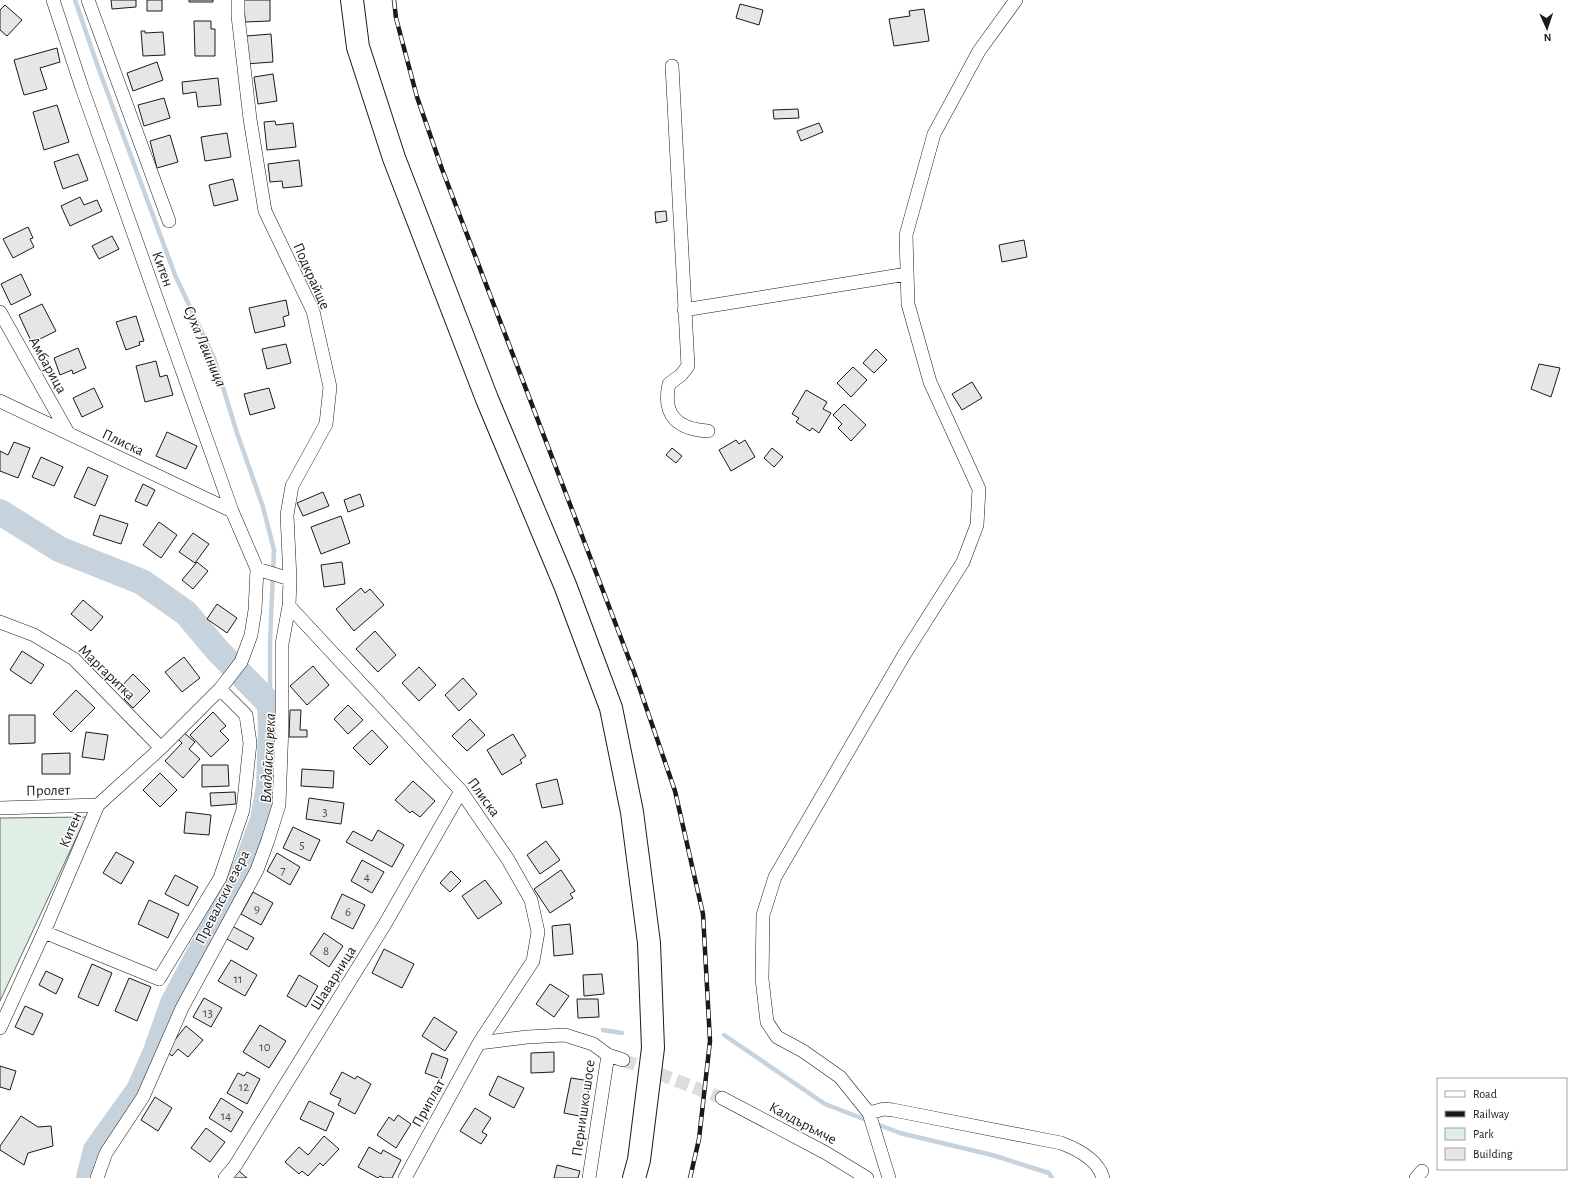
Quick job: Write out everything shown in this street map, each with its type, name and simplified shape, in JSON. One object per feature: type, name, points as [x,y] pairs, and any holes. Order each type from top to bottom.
[{"type":"highway","points":[[352,0],[358,47],[394,158],[487,399],[565,585],[611,708],[632,812],[649,943],[653,1048],[639,1160],[634,1178]]},
{"type":"street","name":"Китен","points":[[0,1028],[44,932],[98,805],[161,748],[222,686],[241,662],[252,635],[259,569],[232,511],[82,88],[53,0]]},
{"type":"street","points":[[88,0],[169,221]]},
{"type":"street","name":"Подкрайще","points":[[238,0],[238,16],[250,119],[265,211],[313,311],[330,387],[326,424],[292,486],[287,514],[286,577],[289,606]]},
{"type":"street","points":[[890,1178],[869,1113],[840,1077],[803,1051],[777,1037],[767,1022],[762,979],[764,915],[775,877],[904,655],[963,562],[977,525],[979,489],[930,382],[908,304],[906,235],[934,134],[979,51],[1016,0]]},
{"type":"street","points":[[672,66],[688,366],[681,375],[669,384],[666,396],[668,408],[677,422],[694,430],[708,431]]},
{"type":"street","points":[[684,310],[907,274]]},
{"type":"street","name":"Амбарица","points":[[0,312],[68,433]]},
{"type":"street","name":"Плиска","points":[[0,401],[232,511]]},
{"type":"street","points":[[259,569],[286,577]]},
{"type":"street","name":"Плиска","points":[[289,606],[461,791],[507,858],[531,900],[538,932],[533,961],[479,1043]]},
{"type":"street","name":"Превалски езера","points":[[97,1178],[106,1153],[143,1097],[182,1008],[257,870],[268,840],[279,804],[282,725],[282,644],[289,606]]},
{"type":"street","name":"Маргаритка","points":[[0,622],[34,635],[74,659],[161,748]]},
{"type":"street","points":[[44,932],[159,979],[220,878],[243,810],[250,743],[246,715],[222,686]]},
{"type":"street","name":"Шаварница","points":[[225,1178],[234,1166],[385,924],[461,791]]},
{"type":"street","name":"Пролет","points":[[0,808],[98,805]]},
{"type":"street","name":"Пернишко шосе","points":[[479,1043],[527,1037],[565,1035],[592,1044],[608,1055],[589,1178]]},
{"type":"street","name":"Приплат","points":[[405,1178],[479,1043]]},
{"type":"street","points":[[608,1055],[623,1060]]},
{"type":"street","name":"Калдъръмче","points":[[722,1098],[826,1152],[867,1178]]},
{"type":"street","points":[[869,1113],[884,1109],[893,1110],[1061,1143],[1073,1147],[1088,1158],[1098,1168],[1103,1178]]},
{"type":"green space","points":[[86,817],[0,1001],[0,818]]},
{"type":"building","points":[[111,0],[136,0],[136,7],[112,9]]},
{"type":"building","points":[[147,0],[162,0],[162,11],[147,11]]},
{"type":"building","points":[[189,0],[213,0],[213,2],[189,2]]},
{"type":"building","points":[[244,0],[270,0],[270,21],[245,22]]},
{"type":"building","points":[[740,4],[763,10],[759,25],[736,18]]},
{"type":"building","points":[[5,5],[22,20],[7,36],[0,30],[0,10]]},
{"type":"building","points":[[924,9],[929,41],[894,46],[889,19],[910,16],[909,11]]},
{"type":"building","points":[[194,21],[211,21],[211,29],[215,29],[215,56],[195,56]]},
{"type":"building","points":[[141,31],[145,31],[145,33],[163,32],[165,55],[143,56]]},
{"type":"building","points":[[271,34],[273,62],[245,64],[246,36]]},
{"type":"building","points":[[57,48],[60,62],[40,68],[47,89],[24,95],[14,60]]},
{"type":"building","points":[[157,62],[163,80],[133,91],[127,73]]},
{"type":"building","points":[[273,74],[277,101],[258,104],[254,77]]},
{"type":"building","points":[[218,78],[221,105],[198,107],[196,92],[183,94],[182,82]]},
{"type":"building","points":[[164,98],[170,118],[144,126],[138,105]]},
{"type":"building","points":[[57,105],[69,142],[44,150],[33,112]]},
{"type":"building","points":[[798,109],[799,118],[774,119],[773,110]]},
{"type":"building","points":[[275,121],[276,125],[293,123],[296,147],[267,150],[264,122]]},
{"type":"building","points":[[819,123],[823,132],[801,141],[797,131]]},
{"type":"building","points":[[227,133],[231,157],[205,161],[201,137]]},
{"type":"building","points":[[170,135],[178,162],[157,168],[150,141]]},
{"type":"building","points":[[78,154],[88,180],[63,189],[54,162]]},
{"type":"building","points":[[299,160],[302,186],[283,188],[282,181],[270,182],[268,164]]},
{"type":"building","points":[[233,179],[238,200],[214,206],[209,185]]},
{"type":"building","points":[[80,197],[84,205],[97,200],[102,211],[70,226],[61,206]]},
{"type":"building","points":[[666,211],[667,221],[656,223],[655,212]]},
{"type":"building","points":[[28,227],[33,238],[30,239],[34,247],[13,258],[3,239]]},
{"type":"building","points":[[112,236],[119,249],[99,259],[92,246]]},
{"type":"building","points":[[1024,240],[1027,257],[1002,262],[999,245]]},
{"type":"building","points":[[21,274],[31,295],[11,305],[1,284]]},
{"type":"building","points":[[286,300],[289,315],[283,317],[285,326],[255,333],[249,308]]},
{"type":"building","points":[[42,304],[56,331],[32,343],[19,315]]},
{"type":"building","points":[[136,316],[144,341],[139,342],[140,345],[126,350],[116,322]]},
{"type":"building","points":[[286,344],[291,363],[267,369],[262,349]]},
{"type":"building","points":[[78,348],[86,368],[73,374],[72,370],[60,375],[54,358]]},
{"type":"building","points":[[876,349],[887,360],[874,373],[863,363]]},
{"type":"building","points":[[156,361],[160,377],[167,375],[173,395],[145,402],[136,366]]},
{"type":"building","points":[[1539,364],[1560,368],[1551,397],[1531,389]]},
{"type":"building","points":[[853,367],[867,380],[851,397],[837,383]]},
{"type":"building","points":[[972,382],[982,398],[962,410],[952,394]]},
{"type":"building","points":[[94,388],[103,407],[82,417],[73,398]]},
{"type":"building","points":[[269,388],[275,408],[250,415],[244,394]]},
{"type":"building","points":[[806,390],[827,402],[823,409],[831,413],[819,433],[812,428],[810,431],[796,422],[799,418],[792,414]]},
{"type":"building","points":[[844,404],[866,425],[851,441],[838,428],[842,424],[833,415]]},
{"type":"building","points":[[167,432],[197,446],[186,469],[156,456]]},
{"type":"building","points":[[736,440],[739,444],[745,440],[755,457],[731,471],[719,450]]},
{"type":"building","points":[[14,442],[30,448],[18,478],[0,471],[0,451],[8,455]]},
{"type":"building","points":[[672,448],[682,456],[676,463],[666,455]]},
{"type":"building","points":[[772,448],[783,457],[774,467],[764,458]]},
{"type":"building","points":[[41,457],[63,467],[54,486],[32,477]]},
{"type":"building","points":[[88,467],[108,476],[95,506],[74,497]]},
{"type":"building","points":[[143,484],[155,490],[147,506],[135,501]]},
{"type":"building","points":[[323,492],[329,506],[303,516],[297,503]]},
{"type":"building","points":[[360,494],[364,506],[348,512],[344,500]]},
{"type":"building","points":[[100,515],[128,524],[121,544],[93,535]]},
{"type":"building","points":[[341,516],[350,543],[321,554],[311,527]]},
{"type":"building","points":[[159,522],[177,535],[161,558],[143,545]]},
{"type":"building","points":[[193,533],[209,544],[195,563],[179,552]]},
{"type":"building","points":[[197,562],[208,571],[193,589],[182,580]]},
{"type":"building","points":[[342,562],[345,584],[324,587],[321,565]]},
{"type":"building","points":[[361,588],[365,593],[370,589],[384,605],[354,631],[336,609]]},
{"type":"building","points":[[83,600],[103,617],[91,631],[71,614]]},
{"type":"building","points":[[217,604],[237,618],[227,633],[207,619]]},
{"type":"building","points":[[375,631],[396,655],[378,672],[356,649]]},
{"type":"building","points":[[22,651],[44,665],[31,684],[10,670]]},
{"type":"building","points":[[184,657],[200,678],[182,692],[165,672]]},
{"type":"building","points":[[313,666],[329,685],[307,705],[290,686]]},
{"type":"building","points":[[419,667],[436,685],[419,701],[402,683]]},
{"type":"building","points":[[133,674],[150,691],[133,708],[124,699],[127,696],[120,688]]},
{"type":"building","points":[[463,678],[477,694],[459,711],[445,695]]},
{"type":"building","points":[[76,690],[95,708],[71,732],[53,714]]},
{"type":"building","points":[[348,705],[363,720],[348,734],[334,719]]},
{"type":"building","points":[[290,710],[301,710],[300,730],[307,730],[307,737],[289,737]]},
{"type":"building","points":[[213,712],[226,726],[220,731],[229,740],[211,757],[190,735]]},
{"type":"building","points":[[9,715],[35,715],[35,743],[9,744]]},
{"type":"building","points":[[470,719],[485,735],[467,751],[452,736]]},
{"type":"building","points":[[372,730],[388,747],[370,765],[353,748]]},
{"type":"building","points":[[86,732],[108,735],[104,760],[82,757]]},
{"type":"building","points":[[183,732],[195,742],[189,749],[200,759],[183,778],[165,761],[182,743],[177,738]]},
{"type":"building","points":[[513,734],[526,756],[520,760],[522,763],[502,775],[487,750]]},
{"type":"building","points":[[70,753],[70,774],[42,774],[42,754]]},
{"type":"building","points":[[202,765],[228,765],[229,786],[202,787]]},
{"type":"building","points":[[302,769],[334,771],[333,788],[301,786]]},
{"type":"building","points":[[160,773],[177,790],[160,807],[143,790]]},
{"type":"building","points":[[557,779],[563,804],[542,808],[536,784]]},
{"type":"building","points":[[413,781],[435,801],[420,817],[412,811],[410,813],[395,800]]},
{"type":"building","points":[[235,792],[236,804],[211,806],[210,793]]},
{"type":"building","points":[[309,798],[344,803],[341,824],[306,819]]},
{"type":"building","points":[[186,812],[211,815],[209,835],[184,833]]},
{"type":"building","points":[[293,827],[320,840],[310,861],[283,848]]},
{"type":"building","points":[[378,830],[404,845],[392,867],[346,842],[353,831],[372,841]]},
{"type":"building","points":[[546,841],[560,860],[540,874],[527,855]]},
{"type":"building","points":[[116,852],[134,862],[121,884],[103,873]]},
{"type":"building","points":[[277,853],[300,867],[290,885],[267,871]]},
{"type":"building","points":[[362,860],[384,872],[372,893],[351,881]]},
{"type":"building","points":[[561,870],[575,891],[570,894],[573,898],[550,913],[534,889]]},
{"type":"building","points":[[451,871],[461,881],[450,892],[440,883]]},
{"type":"building","points":[[175,875],[198,887],[188,906],[165,894]]},
{"type":"building","points":[[485,880],[502,903],[478,919],[462,896]]},
{"type":"building","points":[[253,892],[273,903],[261,925],[241,914]]},
{"type":"building","points":[[342,894],[365,905],[353,929],[331,918]]},
{"type":"building","points":[[149,900],[179,914],[168,938],[138,924]]},
{"type":"building","points":[[570,924],[573,954],[554,956],[552,926]]},
{"type":"building","points":[[232,926],[254,938],[247,950],[225,938]]},
{"type":"building","points":[[324,933],[343,946],[329,967],[310,954]]},
{"type":"building","points":[[384,949],[414,964],[402,988],[372,973]]},
{"type":"building","points":[[231,960],[257,975],[245,996],[218,981]]},
{"type":"building","points":[[92,964],[112,973],[98,1006],[78,997]]},
{"type":"building","points":[[46,971],[63,979],[56,994],[39,985]]},
{"type":"building","points":[[602,974],[604,994],[584,996],[583,975]]},
{"type":"building","points":[[299,975],[318,986],[306,1007],[287,996]]},
{"type":"building","points":[[129,978],[151,987],[137,1021],[115,1011]]},
{"type":"building","points":[[550,984],[569,996],[554,1017],[536,1004]]},
{"type":"building","points":[[204,998],[222,1008],[211,1027],[193,1017]]},
{"type":"building","points":[[577,999],[598,999],[599,1017],[578,1018]]},
{"type":"building","points":[[25,1006],[43,1014],[33,1035],[15,1027]]},
{"type":"building","points":[[434,1017],[457,1032],[445,1051],[422,1036]]},
{"type":"building","points":[[260,1025],[286,1041],[269,1068],[243,1052]]},
{"type":"building","points":[[186,1026],[203,1040],[188,1057],[178,1049],[172,1056],[166,1051]]},
{"type":"building","points":[[554,1052],[554,1072],[531,1073],[531,1053]]},
{"type":"building","points":[[432,1053],[448,1059],[441,1079],[425,1073]]},
{"type":"building","points":[[0,1066],[16,1071],[10,1090],[0,1087]]},
{"type":"building","points":[[247,1072],[260,1079],[247,1104],[227,1093],[238,1073],[244,1076]]},
{"type":"building","points":[[342,1072],[355,1079],[357,1076],[371,1084],[355,1114],[338,1105],[341,1099],[330,1094]]},
{"type":"building","points":[[498,1076],[524,1088],[514,1108],[489,1095]]},
{"type":"building","points":[[571,1078],[590,1081],[584,1117],[564,1113]]},
{"type":"building","points":[[155,1097],[172,1108],[158,1131],[141,1120]]},
{"type":"building","points":[[221,1098],[243,1112],[231,1132],[209,1118]]},
{"type":"building","points":[[309,1101],[334,1113],[326,1131],[300,1119]]},
{"type":"building","points":[[475,1108],[491,1118],[482,1132],[487,1135],[481,1144],[460,1131]]},
{"type":"building","points":[[398,1115],[411,1124],[396,1148],[377,1135],[389,1117],[394,1121]]},
{"type":"building","points":[[21,1116],[38,1127],[51,1126],[53,1146],[28,1153],[24,1165],[0,1150],[0,1146]]},
{"type":"building","points":[[206,1128],[225,1142],[210,1162],[191,1148]]},
{"type":"building","points":[[324,1136],[339,1149],[323,1166],[320,1163],[308,1176],[302,1171],[299,1174],[285,1162],[299,1147],[308,1155]]},
{"type":"building","points":[[369,1147],[381,1154],[383,1150],[401,1160],[392,1178],[384,1178],[380,1176],[378,1178],[358,1167]]},
{"type":"building","points":[[557,1165],[580,1171],[578,1178],[554,1178]]},
{"type":"building","points":[[239,1171],[247,1178],[233,1178]]},
{"type":"waterway","name":"Суха Лешница","points":[[75,0],[98,67],[175,275],[214,358],[237,433],[263,507],[274,550],[270,642],[270,704]]},
{"type":"waterway","name":"Владайска река","points":[[0,512],[59,549],[142,582],[186,613],[218,651],[270,704],[271,729],[269,786],[263,820],[247,864],[173,1003],[155,1054],[139,1090],[96,1150],[89,1178]]},
{"type":"waterway","points":[[603,1030],[622,1033]]},
{"type":"waterway","points":[[724,1035],[825,1104],[900,1133],[992,1155],[1049,1173],[1052,1178]]},
{"type":"tunnel","points":[[623,1060],[722,1098]]},
{"type":"railway","points":[[394,0],[396,18],[417,97],[442,169],[634,672],[675,791],[703,914],[710,1041],[699,1139],[690,1178]]}]
